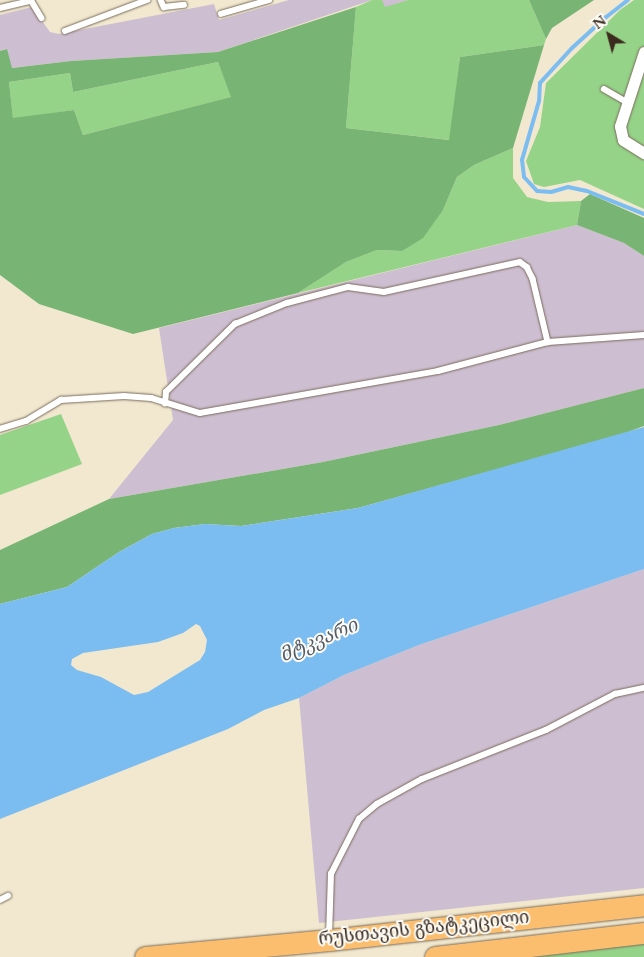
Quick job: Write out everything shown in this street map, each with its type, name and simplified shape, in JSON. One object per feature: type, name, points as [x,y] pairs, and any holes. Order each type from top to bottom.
[{"type":"highway","name":"რუსთავის გზატკეცილი","points":[[144,957],[329,940],[644,905]]},
{"type":"highway","name":"რუსთავის გზატკეცილი","points":[[435,957],[644,933]]},
{"type":"street","points":[[644,52],[620,126],[623,140],[644,152]]},
{"type":"lane","points":[[0,8],[31,0],[42,18]]},
{"type":"lane","points":[[65,31],[147,0]]},
{"type":"lane","points":[[161,0],[164,7],[184,5]]},
{"type":"lane","points":[[221,14],[269,0]]},
{"type":"lane","points":[[604,90],[628,103]]},
{"type":"lane","points":[[164,404],[166,392],[235,324],[287,303],[348,287],[384,292],[520,262],[527,267],[533,279],[548,342]]},
{"type":"lane","points":[[0,429],[26,421],[60,400],[124,396],[151,398],[164,404],[200,413],[438,370],[548,342],[644,335]]},
{"type":"lane","points":[[329,940],[330,874],[360,819],[377,804],[422,779],[546,730],[615,694],[644,688]]},
{"type":"lane","points":[[0,900],[8,896]]},
{"type":"shaded area","points":[[289,0],[372,0],[218,52],[71,61],[11,68],[6,49],[0,51],[0,15],[32,7],[50,32],[59,34],[214,4],[219,20]]},
{"type":"shaded area","points":[[382,0],[408,0],[384,8]]},
{"type":"shaded area","points":[[577,225],[624,243],[644,256],[644,388],[499,425],[323,462],[109,499],[173,420],[159,328]]},
{"type":"shaded area","points":[[644,569],[644,888],[319,923],[299,698],[344,675],[419,645]]},
{"type":"green space","points":[[372,0],[382,0],[385,7],[408,0],[529,0],[546,39],[544,45],[460,57],[450,140],[346,128],[356,7]]},
{"type":"green space","points":[[529,0],[594,0],[552,28],[546,39]]},
{"type":"green space","points":[[634,0],[644,0],[644,209],[580,180],[544,187],[534,184],[526,161],[540,127],[546,83],[620,10]]},
{"type":"green space","points":[[356,7],[346,128],[449,140],[460,57],[544,45],[513,148],[474,165],[457,177],[443,210],[423,238],[402,251],[377,250],[346,262],[298,293],[133,334],[39,304],[0,275],[0,51],[7,49],[12,68],[71,61],[218,52]],"holes":[[[218,62],[231,97],[83,135],[74,110],[13,118],[9,82],[70,73],[73,92]]]},
{"type":"green space","points":[[218,62],[232,97],[83,135],[74,110],[13,119],[9,82],[70,73],[73,92]]},
{"type":"green space","points":[[513,148],[513,178],[527,197],[548,202],[581,201],[577,225],[298,293],[346,262],[377,250],[402,251],[443,210],[457,177],[474,165]]},
{"type":"green space","points":[[590,194],[644,218],[644,256],[624,243],[577,225],[581,201]]},
{"type":"green space","points":[[644,388],[644,426],[620,435],[358,508],[241,526],[205,524],[174,528],[152,534],[119,552],[67,587],[0,604],[0,550],[109,499],[323,462],[499,425]]},
{"type":"green space","points":[[61,414],[82,464],[0,495],[0,435]]},
{"type":"green space","points":[[644,941],[644,957],[490,957]]},
{"type":"water","name":"მტკვარი","points":[[644,427],[644,569],[419,645],[344,675],[299,698],[264,710],[228,729],[0,819],[0,604],[67,587],[119,552],[152,534],[174,528],[205,524],[241,526],[358,508]],"holes":[[[196,624],[200,626],[207,640],[205,652],[200,660],[148,692],[134,695],[101,677],[77,670],[71,665],[72,659],[83,653],[158,642],[183,633]]]},
{"type":"waterway","points":[[628,0],[572,48],[540,83],[539,101],[522,160],[524,177],[537,191],[551,192],[568,187],[587,191],[644,214]]}]
